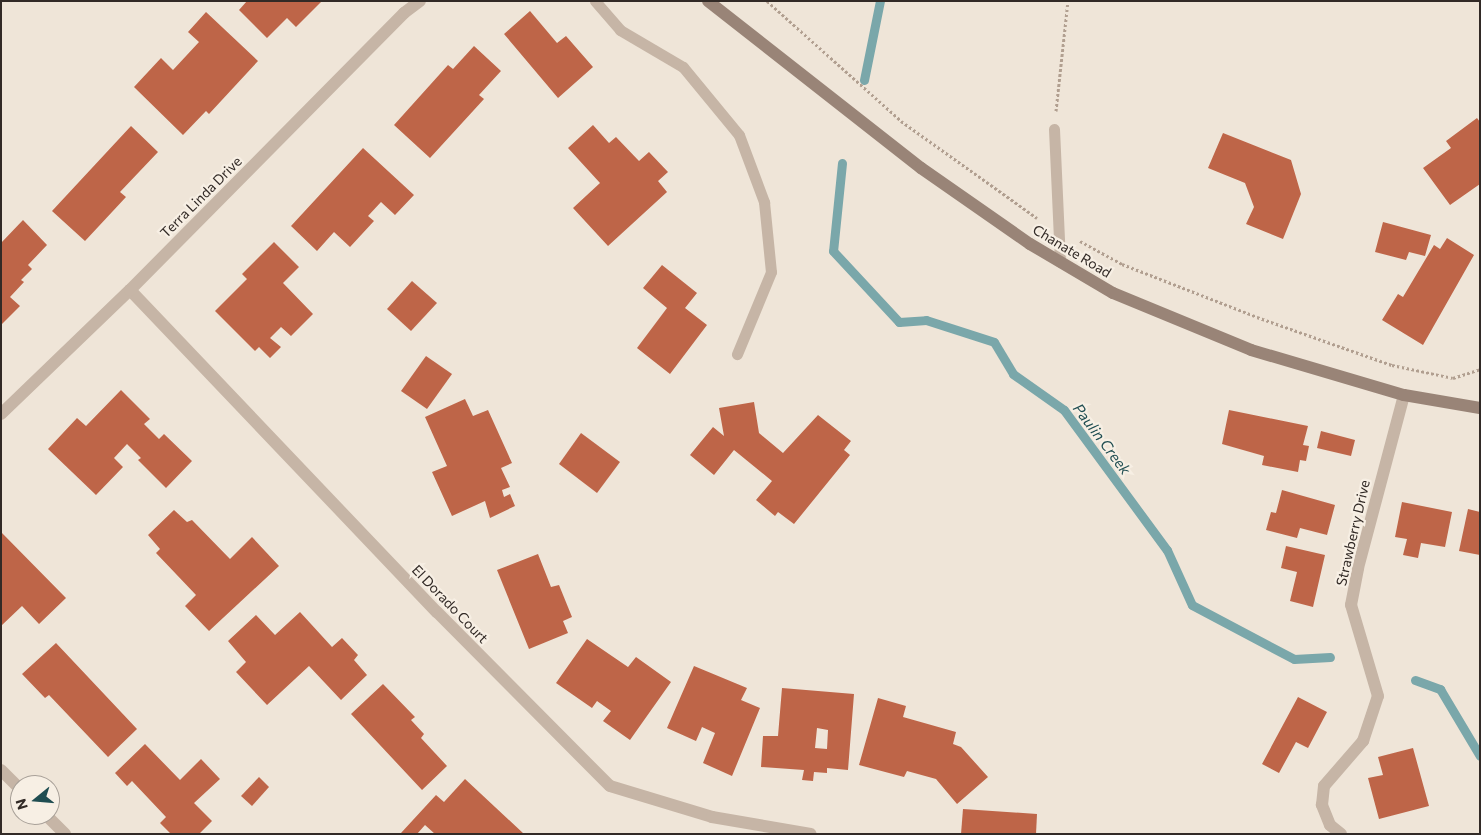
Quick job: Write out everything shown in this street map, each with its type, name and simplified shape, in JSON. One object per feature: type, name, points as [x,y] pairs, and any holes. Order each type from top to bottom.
[{"type":"street","name":"Terra Linda Drive","points":[[1,414],[130,290],[404,13],[420,1]]},
{"type":"street","name":"Chanate Road","points":[[708,1],[921,168],[1060,262],[1113,293],[1251,350],[1404,395],[1480,408]]},
{"type":"street","name":"El Dorado Court","points":[[130,290],[437,612],[610,786],[712,817],[811,834]]},
{"type":"street","name":"Strawberry Drive","points":[[1341,834],[1330,825],[1322,805],[1324,786],[1363,741],[1378,696],[1351,605],[1358,568],[1404,395]]},
{"type":"street","points":[[56,825],[65,834]]},
{"type":"lane","points":[[595,1],[620,30],[683,67],[739,135],[764,202],[771,272],[737,354]]},
{"type":"lane","points":[[1054,129],[1060,262]]},
{"type":"path","points":[[767,1],[901,121],[1037,218],[1122,264],[1257,318],[1392,365],[1452,378],[1480,369]]},
{"type":"path","points":[[1054,129],[1068,1]]},
{"type":"building","points":[[247,1],[322,1],[296,27],[287,18],[267,38],[239,10]]},
{"type":"building","points":[[530,11],[557,43],[566,36],[593,67],[558,98],[504,34]]},
{"type":"building","points":[[206,12],[258,61],[209,114],[206,111],[183,135],[134,87],[161,58],[173,70],[199,42],[188,32]]},
{"type":"building","points":[[474,46],[501,71],[479,95],[484,99],[430,158],[394,125],[448,65],[453,69]]},
{"type":"building","points":[[1477,118],[1480,122],[1480,184],[1450,205],[1423,168],[1451,148],[1446,141]]},
{"type":"building","points":[[593,125],[609,143],[616,137],[639,161],[649,152],[668,172],[658,181],[667,192],[608,246],[573,208],[600,183],[568,148]]},
{"type":"building","points":[[131,126],[158,152],[120,192],[126,197],[85,241],[52,211]]},
{"type":"building","points":[[1223,133],[1291,160],[1301,194],[1283,239],[1246,224],[1254,207],[1245,183],[1208,168]]},
{"type":"building","points":[[363,148],[414,195],[395,215],[381,202],[368,216],[374,221],[350,247],[334,232],[317,251],[291,226]]},
{"type":"building","points":[[23,220],[47,245],[28,265],[32,269],[21,280],[24,282],[10,297],[20,306],[1,325],[1,243]]},
{"type":"building","points":[[1383,222],[1431,235],[1425,256],[1409,252],[1406,260],[1375,252]]},
{"type":"building","points":[[1447,238],[1474,255],[1423,345],[1382,320],[1398,294],[1403,297],[1434,245],[1440,249]]},
{"type":"building","points":[[274,242],[299,267],[283,283],[313,314],[291,336],[281,327],[270,338],[281,347],[270,358],[259,347],[255,351],[215,311],[247,279],[242,274]]},
{"type":"building","points":[[662,265],[697,293],[685,308],[707,325],[670,374],[637,348],[667,308],[643,288]]},
{"type":"building","points":[[412,281],[437,303],[411,331],[387,309]]},
{"type":"building","points":[[426,356],[452,374],[427,409],[401,391]]},
{"type":"building","points":[[121,390],[150,419],[144,424],[159,439],[164,434],[192,461],[166,488],[138,460],[141,458],[127,444],[114,458],[123,467],[96,495],[48,449],[77,418],[86,426]]},
{"type":"building","points":[[465,399],[473,416],[488,410],[512,463],[501,468],[510,487],[502,490],[504,497],[510,494],[515,506],[490,518],[485,501],[452,516],[432,472],[447,466],[425,417]]},
{"type":"building","points":[[754,402],[759,433],[783,453],[818,415],[851,441],[844,450],[850,455],[794,524],[778,512],[775,516],[756,500],[772,481],[734,450],[714,475],[690,455],[713,427],[724,436],[719,408]]},
{"type":"building","points":[[1229,410],[1308,426],[1303,445],[1309,446],[1306,461],[1300,460],[1298,472],[1262,465],[1264,456],[1222,444]]},
{"type":"building","points":[[1321,431],[1355,440],[1351,456],[1317,448]]},
{"type":"building","points":[[581,433],[620,462],[597,493],[559,464]]},
{"type":"building","points":[[1282,490],[1335,505],[1327,535],[1300,528],[1297,538],[1266,530],[1271,512],[1276,513]]},
{"type":"building","points":[[1402,502],[1452,512],[1445,547],[1421,543],[1418,558],[1403,555],[1407,539],[1395,537]]},
{"type":"building","points":[[1468,509],[1480,512],[1480,555],[1459,551]]},
{"type":"building","points":[[174,510],[187,522],[192,520],[230,559],[252,537],[279,566],[209,631],[185,606],[196,595],[156,553],[160,549],[148,535]]},
{"type":"building","points":[[1,532],[66,598],[39,624],[22,606],[1,626]]},
{"type":"building","points":[[1286,546],[1325,555],[1313,607],[1290,601],[1297,572],[1281,568]]},
{"type":"building","points":[[538,554],[551,587],[559,585],[572,617],[563,621],[568,633],[529,649],[497,570]]},
{"type":"building","points":[[300,612],[332,647],[342,638],[358,655],[354,660],[367,675],[341,700],[309,666],[267,705],[236,672],[246,662],[228,641],[256,615],[275,635]]},
{"type":"building","points":[[587,639],[628,667],[636,657],[671,682],[630,740],[603,721],[611,711],[597,701],[592,708],[556,683]]},
{"type":"building","points":[[56,643],[137,729],[108,757],[49,695],[45,698],[22,674]]},
{"type":"building","points":[[694,666],[747,688],[741,700],[760,708],[732,776],[703,763],[715,733],[702,727],[696,741],[667,728]]},
{"type":"building","points":[[383,684],[415,717],[411,720],[424,734],[421,738],[447,766],[422,790],[351,714]]},
{"type":"building","points":[[782,688],[854,694],[848,770],[827,768],[827,773],[814,772],[813,781],[802,780],[804,770],[761,767],[763,736],[778,736]],"holes":[[[817,728],[828,730],[827,749],[815,748]]]},
{"type":"building","points":[[1298,697],[1327,712],[1308,748],[1296,742],[1279,773],[1262,764]]},
{"type":"building","points":[[878,698],[906,706],[903,717],[956,732],[953,744],[961,747],[988,777],[957,804],[936,779],[907,771],[904,777],[859,765]]},
{"type":"building","points":[[145,744],[180,780],[201,759],[220,779],[194,803],[212,821],[199,834],[171,834],[160,823],[166,817],[132,781],[127,786],[115,773]]},
{"type":"building","points":[[1413,748],[1429,806],[1379,819],[1368,778],[1383,775],[1378,757]]},
{"type":"building","points":[[259,777],[269,787],[252,806],[241,796]]},
{"type":"building","points":[[465,779],[524,834],[435,834],[425,825],[417,834],[401,833],[436,795],[444,802]]},
{"type":"building","points":[[963,809],[1037,814],[1036,834],[961,834]]},
{"type":"waterway","name":"Paulin Creek","points":[[864,80],[880,1]]},
{"type":"waterway","name":"Paulin Creek","points":[[842,163],[833,251],[899,322],[926,320],[994,342],[1013,374],[1064,410],[1167,550],[1192,605],[1294,659],[1330,657]]},
{"type":"waterway","name":"Paulin Creek","points":[[1415,680],[1440,689],[1480,756]]}]
